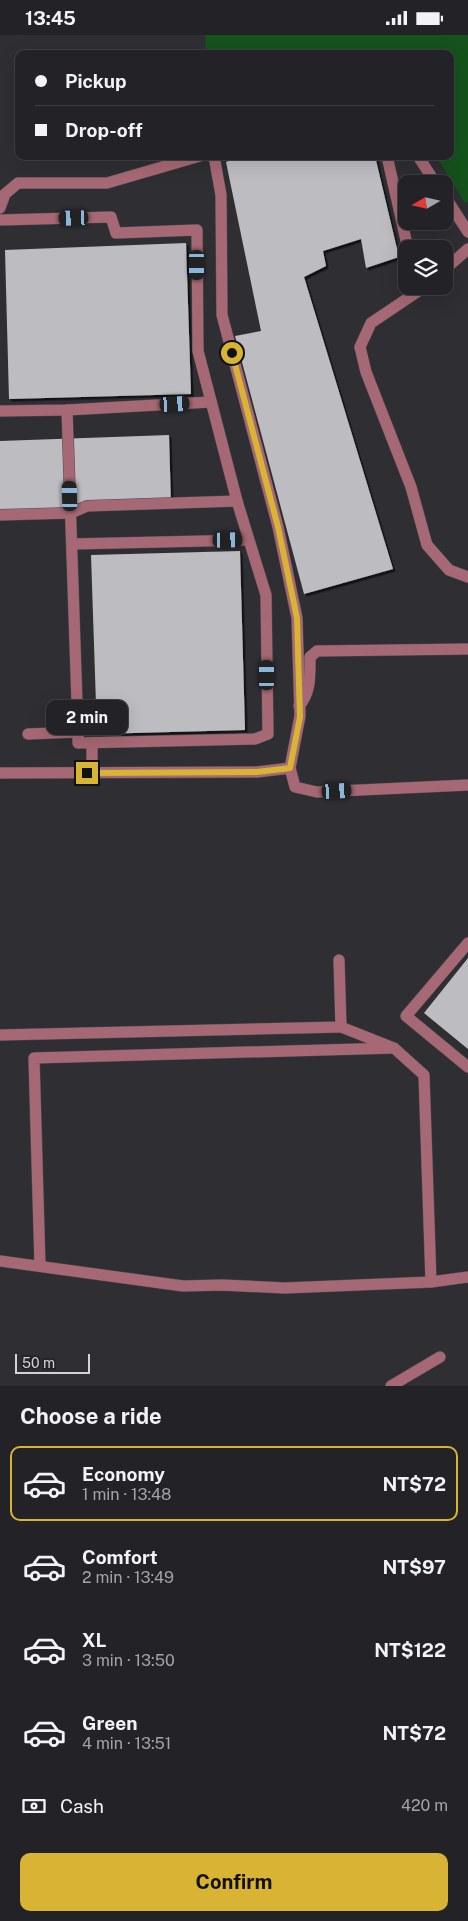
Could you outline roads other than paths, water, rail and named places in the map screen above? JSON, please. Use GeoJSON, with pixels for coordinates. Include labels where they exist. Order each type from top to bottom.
{"type":"FeatureCollection","features":[{"type":"Feature","properties":{"kind":"street"},"geometry":{"type":"LineString","coordinates":[[0,209],[5,194],[18,183],[107,183],[186,160]]}},
{"type":"Feature","properties":{"kind":"street"},"geometry":{"type":"LineString","coordinates":[[215,160],[220,195],[222,315],[278,527],[297,618],[300,717],[290,768],[295,787],[317,792],[468,785]]}},
{"type":"Feature","properties":{"kind":"street"},"geometry":{"type":"LineString","coordinates":[[389,160],[406,240]]}},
{"type":"Feature","properties":{"kind":"street"},"geometry":{"type":"LineString","coordinates":[[421,160],[430,175]]}},
{"type":"Feature","properties":{"kind":"street"},"geometry":{"type":"LineString","coordinates":[[453,209],[468,232]]}},
{"type":"Feature","properties":{"kind":"street"},"geometry":{"type":"LineString","coordinates":[[0,220],[111,217],[116,233],[197,230],[198,351],[237,501],[266,595],[268,734],[256,739],[78,743],[68,409]]}},
{"type":"Feature","properties":{"kind":"street"},"geometry":{"type":"LineString","coordinates":[[453,262],[468,249]]}},
{"type":"Feature","properties":{"kind":"street"},"geometry":{"type":"LineString","coordinates":[[413,295],[371,323],[360,347],[366,372],[411,487],[427,545],[449,570],[468,577]]}},
{"type":"Feature","properties":{"kind":"street"},"geometry":{"type":"LineString","coordinates":[[0,411],[211,402]]}},
{"type":"Feature","properties":{"kind":"street"},"geometry":{"type":"LineString","coordinates":[[0,515],[71,513],[87,506],[237,501]]}},
{"type":"Feature","properties":{"kind":"street"},"geometry":{"type":"LineString","coordinates":[[72,545],[248,540]]}},
{"type":"Feature","properties":{"kind":"street"},"geometry":{"type":"LineString","coordinates":[[300,706],[307,698],[310,657],[317,651],[468,649]]}},
{"type":"Feature","properties":{"kind":"street"},"geometry":{"type":"LineString","coordinates":[[28,733],[78,732]]}},
{"type":"Feature","properties":{"kind":"street"},"geometry":{"type":"LineString","coordinates":[[92,743],[92,773]]}},
{"type":"Feature","properties":{"kind":"street"},"geometry":{"type":"LineString","coordinates":[[0,773],[257,772],[290,768]]}},
{"type":"Feature","properties":{"kind":"street"},"geometry":{"type":"LineString","coordinates":[[468,943],[406,1016],[468,1067]]}},
{"type":"Feature","properties":{"kind":"street"},"geometry":{"type":"LineString","coordinates":[[339,960],[341,1027]]}},
{"type":"Feature","properties":{"kind":"street"},"geometry":{"type":"LineString","coordinates":[[0,1035],[341,1027],[394,1048],[424,1075],[431,1282]]}},
{"type":"Feature","properties":{"kind":"street"},"geometry":{"type":"LineString","coordinates":[[40,1266],[34,1058],[394,1048]]}},
{"type":"Feature","properties":{"kind":"street"},"geometry":{"type":"LineString","coordinates":[[0,1261],[183,1286],[222,1285],[285,1288],[431,1282],[468,1277]]}},
{"type":"Feature","properties":{"kind":"street"},"geometry":{"type":"LineString","coordinates":[[391,1386],[440,1357]]}}]}
